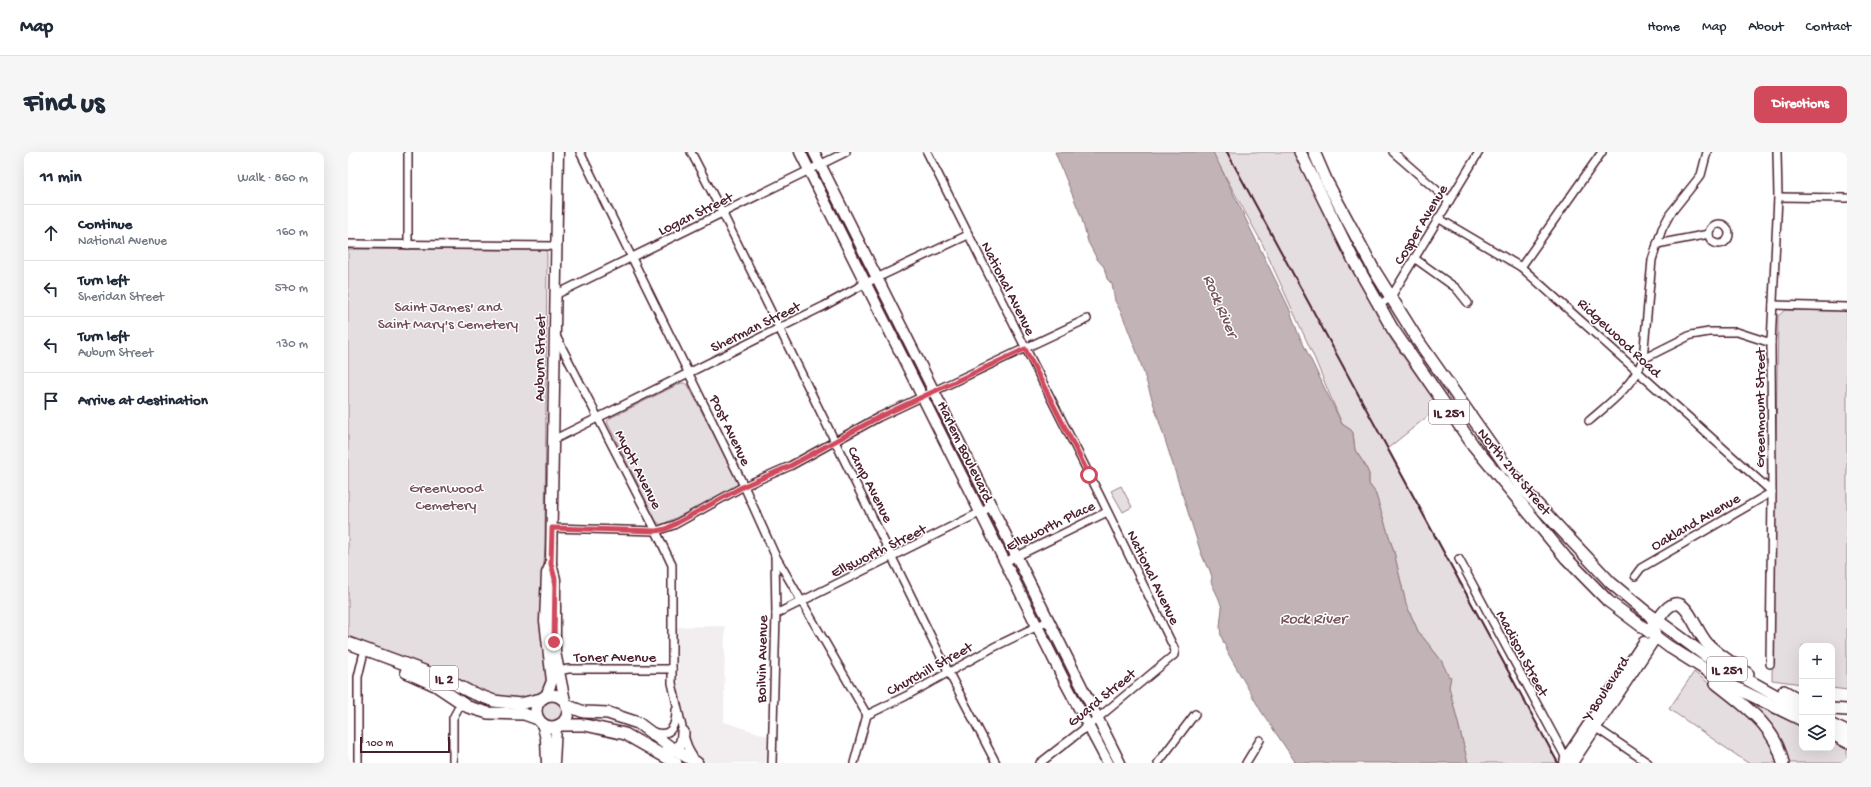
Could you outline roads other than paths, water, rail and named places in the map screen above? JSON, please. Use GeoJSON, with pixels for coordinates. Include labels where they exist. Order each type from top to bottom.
{"type":"FeatureCollection","features":[{"type":"Feature","properties":{"kind":"main road","name":"North 2nd Street"},"geometry":{"type":"LineString","coordinates":[[1300,152],[1353,259],[1405,348],[1468,439],[1566,558],[1608,601],[1655,629],[1799,708]]}},
{"type":"Feature","properties":{"kind":"main road","name":"North 2nd Street"},"geometry":{"type":"LineString","coordinates":[[1314,152],[1327,182],[1374,270],[1420,342],[1521,487],[1611,583],[1646,612],[1655,629],[1668,646],[1730,686],[1799,719]]}},
{"type":"Feature","properties":{"kind":"main road"},"geometry":{"type":"LineString","coordinates":[[1655,629],[1668,607],[1676,604],[1682,605],[1688,610],[1707,643],[1748,674]]}},
{"type":"Feature","properties":{"kind":"main road"},"geometry":{"type":"LineString","coordinates":[[1655,629],[1671,625],[1733,666],[1799,700]]}},
{"type":"Feature","properties":{"kind":"main road","name":"IL 2"},"geometry":{"type":"LineString","coordinates":[[348,643],[444,678],[470,692],[494,701],[520,704],[544,698]]}},
{"type":"Feature","properties":{"kind":"main road"},"geometry":{"type":"LineString","coordinates":[[1668,646],[1762,721],[1776,740],[1783,763]]}},
{"type":"Feature","properties":{"kind":"main road","name":"IL 2"},"geometry":{"type":"LineString","coordinates":[[348,651],[420,678],[461,703],[477,710],[488,713],[524,714],[540,721]]}},
{"type":"Feature","properties":{"kind":"main road"},"geometry":{"type":"LineString","coordinates":[[683,732],[681,744],[675,750],[662,750],[646,741],[638,740],[603,728],[585,725],[546,726],[540,721],[536,708],[544,698],[556,695],[566,704],[584,712],[608,713],[624,718],[646,729],[675,750],[697,763]]}},
{"type":"Feature","properties":{"kind":"main road"},"geometry":{"type":"LineString","coordinates":[[558,726],[565,721],[567,716],[566,704]]}},
{"type":"Feature","properties":{"kind":"main road"},"geometry":{"type":"LineString","coordinates":[[1835,709],[1847,710]]}},
{"type":"Feature","properties":{"kind":"main road"},"geometry":{"type":"LineString","coordinates":[[1835,728],[1843,735]]}},
{"type":"Feature","properties":{"kind":"main road"},"geometry":{"type":"LineString","coordinates":[[638,740],[676,763]]}},
{"type":"Feature","properties":{"kind":"street"},"geometry":{"type":"LineString","coordinates":[[408,152],[408,245]]}},
{"type":"Feature","properties":{"kind":"street","name":"Auburn Street"},"geometry":{"type":"LineString","coordinates":[[558,152],[551,564],[555,579],[554,642],[566,704]]}},
{"type":"Feature","properties":{"kind":"street","name":"Post Avenue"},"geometry":{"type":"LineString","coordinates":[[580,152],[633,257],[744,486],[775,555],[868,715]]}},
{"type":"Feature","properties":{"kind":"street","name":"Camp Avenue"},"geometry":{"type":"LineString","coordinates":[[691,152],[724,214],[948,672],[996,763]]}},
{"type":"Feature","properties":{"kind":"street","name":"Harlem Boulevard"},"geometry":{"type":"LineString","coordinates":[[800,152],[980,513],[1108,763]]}},
{"type":"Feature","properties":{"kind":"street","name":"Harlem Boulevard"},"geometry":{"type":"LineString","coordinates":[[814,152],[1120,763]]}},
{"type":"Feature","properties":{"kind":"street","name":"Logan Street"},"geometry":{"type":"LineString","coordinates":[[555,295],[724,214],[846,152]]}},
{"type":"Feature","properties":{"kind":"street","name":"National Avenue"},"geometry":{"type":"LineString","coordinates":[[927,152],[1175,650]]}},
{"type":"Feature","properties":{"kind":"street"},"geometry":{"type":"LineString","coordinates":[[1393,152],[1449,201]]}},
{"type":"Feature","properties":{"kind":"street","name":"Cosper Avenue"},"geometry":{"type":"LineString","coordinates":[[1379,305],[1391,296],[1479,152]]}},
{"type":"Feature","properties":{"kind":"street"},"geometry":{"type":"LineString","coordinates":[[1521,266],[1602,152]]}},
{"type":"Feature","properties":{"kind":"street"},"geometry":{"type":"LineString","coordinates":[[1589,422],[1627,388],[1643,359],[1652,260],[1662,229],[1670,214],[1701,175],[1706,152]]}},
{"type":"Feature","properties":{"kind":"street","name":"Greenmount Street"},"geometry":{"type":"LineString","coordinates":[[1770,664],[1772,492],[1771,343],[1778,197],[1777,152]]}},
{"type":"Feature","properties":{"kind":"street"},"geometry":{"type":"LineString","coordinates":[[1778,197],[1847,198]]}},
{"type":"Feature","properties":{"kind":"street","name":"Ridgewood Road"},"geometry":{"type":"LineString","coordinates":[[1438,218],[1521,266],[1772,492]]}},
{"type":"Feature","properties":{"kind":"street","name":"Sherman Street"},"geometry":{"type":"LineString","coordinates":[[553,440],[780,328],[866,283],[968,234]]}},
{"type":"Feature","properties":{"kind":"street"},"geometry":{"type":"LineString","coordinates":[[1657,244],[1709,234]]}},
{"type":"Feature","properties":{"kind":"street"},"geometry":{"type":"LineString","coordinates":[[348,244],[556,246]]}},
{"type":"Feature","properties":{"kind":"street"},"geometry":{"type":"LineString","coordinates":[[1414,258],[1456,288],[1468,303]]}},
{"type":"Feature","properties":{"kind":"street"},"geometry":{"type":"LineString","coordinates":[[1773,305],[1847,307]]}},
{"type":"Feature","properties":{"kind":"street"},"geometry":{"type":"LineString","coordinates":[[552,528],[656,531],[674,525],[744,486],[790,466],[879,417],[1087,319]]}},
{"type":"Feature","properties":{"kind":"street","name":"Myott Avenue"},"geometry":{"type":"LineString","coordinates":[[554,332],[656,531],[673,569],[672,683],[683,732],[689,750],[697,763]]}},
{"type":"Feature","properties":{"kind":"street"},"geometry":{"type":"LineString","coordinates":[[1643,359],[1686,338],[1709,332],[1737,332],[1771,343]]}},
{"type":"Feature","properties":{"kind":"street","name":"Oakland Avenue"},"geometry":{"type":"LineString","coordinates":[[1635,576],[1641,568],[1772,492]]}},
{"type":"Feature","properties":{"kind":"street","name":"Ellsworth Street"},"geometry":{"type":"LineString","coordinates":[[776,614],[803,602],[847,578],[893,557],[991,507]]}},
{"type":"Feature","properties":{"kind":"street","name":"Ellsworth Place"},"geometry":{"type":"LineString","coordinates":[[1005,562],[1107,512]]}},
{"type":"Feature","properties":{"kind":"street","name":"Boilvin Avenue"},"geometry":{"type":"LineString","coordinates":[[772,763],[776,614],[775,555]]}},
{"type":"Feature","properties":{"kind":"street","name":"Madison Street"},"geometry":{"type":"LineString","coordinates":[[1459,559],[1568,761]]}},
{"type":"Feature","properties":{"kind":"street","name":"Auburn Street"},"geometry":{"type":"LineString","coordinates":[[544,698],[552,681],[545,621],[547,573],[551,564]]}},
{"type":"Feature","properties":{"kind":"street","name":"Churchill Street"},"geometry":{"type":"LineString","coordinates":[[868,715],[1048,621]]}},
{"type":"Feature","properties":{"kind":"street","name":"Y Boulevard"},"geometry":{"type":"LineString","coordinates":[[1568,761],[1655,629]]}},
{"type":"Feature","properties":{"kind":"street","name":"Guard Street"},"geometry":{"type":"LineString","coordinates":[[1040,763],[1098,718],[1174,655],[1175,650]]}},
{"type":"Feature","properties":{"kind":"street"},"geometry":{"type":"LineString","coordinates":[[358,763],[358,678],[363,656]]}},
{"type":"Feature","properties":{"kind":"street","name":"Toner Avenue"},"geometry":{"type":"LineString","coordinates":[[559,671],[568,669],[672,669]]}},
{"type":"Feature","properties":{"kind":"street"},"geometry":{"type":"LineString","coordinates":[[646,729],[660,733],[669,732],[672,729],[676,718],[676,702]]}},
{"type":"Feature","properties":{"kind":"street"},"geometry":{"type":"LineString","coordinates":[[453,763],[453,718],[461,703]]}},
{"type":"Feature","properties":{"kind":"street"},"geometry":{"type":"LineString","coordinates":[[1158,763],[1195,714]]}},
{"type":"Feature","properties":{"kind":"street"},"geometry":{"type":"LineString","coordinates":[[854,763],[868,715]]}},
{"type":"Feature","properties":{"kind":"street"},"geometry":{"type":"LineString","coordinates":[[540,721],[546,739],[547,763]]}},
{"type":"Feature","properties":{"kind":"street"},"geometry":{"type":"LineString","coordinates":[[1593,725],[1648,763]]}},
{"type":"Feature","properties":{"kind":"street"},"geometry":{"type":"LineString","coordinates":[[554,763],[558,726]]}},
{"type":"Feature","properties":{"kind":"street"},"geometry":{"type":"LineString","coordinates":[[1246,763],[1260,740]]}},
{"type":"Feature","properties":{"kind":"water","name":"Rock River"},"geometry":{"type":"Polygon","coordinates":[[[1055,152],[1213,152],[1289,308],[1298,333],[1342,424],[1353,433],[1355,450],[1369,474],[1369,484],[1375,492],[1394,552],[1406,604],[1418,631],[1441,660],[1449,677],[1451,677],[1449,687],[1468,763],[1296,763],[1261,711],[1229,655],[1221,636],[1220,626],[1222,608],[1211,582],[1212,577],[1209,568],[1207,567],[1201,553],[1138,355],[1122,314],[1115,301],[1112,284],[1107,279],[1104,267],[1097,259],[1088,242],[1081,216],[1055,152]]]}},
{"type":"Feature","properties":{"kind":"railway"},"geometry":{"type":"LineString","coordinates":[[1227,152],[1558,763]]}},
{"type":"Feature","properties":{"kind":"park label","name":"Saint James' and Saint Mary's Cemetery"},"geometry":{"type":"Point","coordinates":[448,314]}},
{"type":"Feature","properties":{"kind":"park label","name":"Greenwood Cemetery"},"geometry":{"type":"Point","coordinates":[446,496]}}]}
